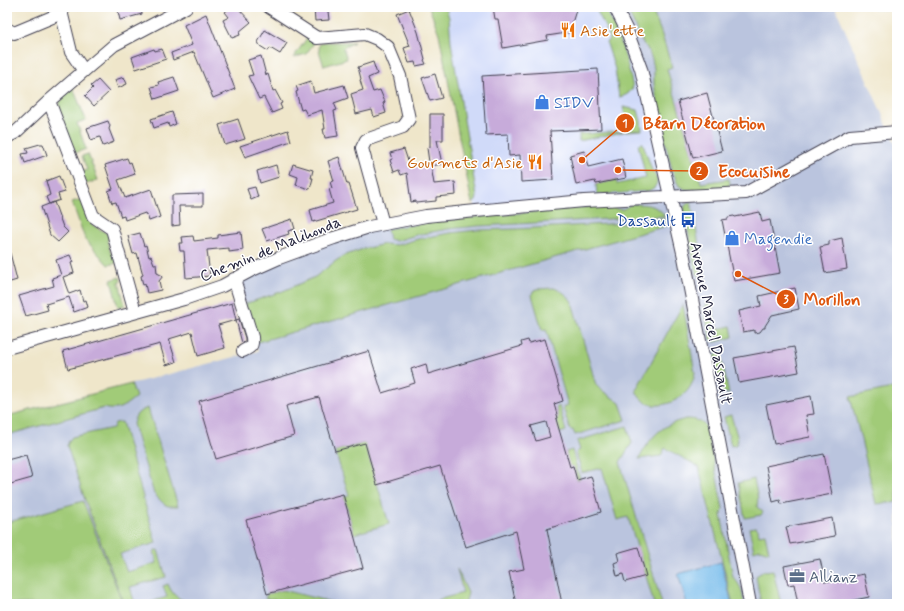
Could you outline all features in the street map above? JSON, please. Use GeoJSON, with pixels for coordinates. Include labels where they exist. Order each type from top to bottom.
{"type":"FeatureCollection","features":[{"type":"Feature","properties":{"kind":"street"},"geometry":{"type":"LineString","coordinates":[[7,137],[15,133],[49,101],[114,45],[186,7]]}},
{"type":"Feature","properties":{"kind":"street"},"geometry":{"type":"LineString","coordinates":[[268,7],[317,38],[365,34],[377,39],[388,47],[400,76],[409,119],[403,127],[366,140],[362,148],[383,224]]}},
{"type":"Feature","properties":{"kind":"street","name":"Avenue Marcel Dassault"},"geometry":{"type":"LineString","coordinates":[[615,7],[628,32],[641,69],[684,257],[750,604]]}},
{"type":"Feature","properties":{"kind":"street"},"geometry":{"type":"LineString","coordinates":[[7,29],[14,32],[61,10],[71,52],[84,71]]}},
{"type":"Feature","properties":{"kind":"street"},"geometry":{"type":"LineString","coordinates":[[49,101],[93,216],[112,229],[135,312]]}},
{"type":"Feature","properties":{"kind":"street","name":"Chemin de Malihonda"},"geometry":{"type":"LineString","coordinates":[[7,348],[184,299],[222,286],[279,258],[369,227],[426,216],[476,211],[584,201],[746,192],[850,136],[897,132]]}},
{"type":"Feature","properties":{"kind":"street"},"geometry":{"type":"LineString","coordinates":[[234,279],[252,337],[251,346],[243,351]]}},
{"type":"Feature","properties":{"kind":"shaded area"},"geometry":{"type":"Polygon","coordinates":[[[435,7],[615,7],[627,31],[670,196],[476,211],[448,57],[435,7]]]}},
{"type":"Feature","properties":{"kind":"shaded area"},"geometry":{"type":"Polygon","coordinates":[[[615,7],[835,7],[897,148],[897,604],[7,604],[7,416],[258,351],[236,278],[369,227],[670,196],[641,69],[615,7]]]}},
{"type":"Feature","properties":{"kind":"green space"},"geometry":{"type":"Polygon","coordinates":[[[429,7],[446,7],[449,18],[451,42],[477,197],[476,201],[472,204],[439,34],[429,7]]]}},
{"type":"Feature","properties":{"kind":"green space"},"geometry":{"type":"Polygon","coordinates":[[[595,7],[604,7],[614,26],[625,56],[633,87],[629,93],[624,96],[619,97],[615,69],[607,44],[609,38],[608,33],[595,7]]]}},
{"type":"Feature","properties":{"kind":"green space"},"geometry":{"type":"Polygon","coordinates":[[[626,7],[651,7],[672,67],[667,69],[701,183],[729,179],[729,187],[726,189],[691,190],[679,186],[672,169],[663,133],[654,84],[652,59],[647,48],[643,44],[626,7]]]}},
{"type":"Feature","properties":{"kind":"green space"},"geometry":{"type":"Polygon","coordinates":[[[307,38],[314,43],[306,54],[293,58],[307,38]]]}},
{"type":"Feature","properties":{"kind":"green space"},"geometry":{"type":"Polygon","coordinates":[[[322,42],[354,42],[343,48],[347,59],[324,66],[319,51],[319,45],[322,42]]]}},
{"type":"Feature","properties":{"kind":"green space"},"geometry":{"type":"Polygon","coordinates":[[[73,88],[86,120],[77,123],[86,149],[75,153],[59,114],[60,101],[66,93],[73,88]]]}},
{"type":"Feature","properties":{"kind":"green space"},"geometry":{"type":"Polygon","coordinates":[[[623,107],[638,110],[642,130],[628,131],[623,107]]]}},
{"type":"Feature","properties":{"kind":"green space"},"geometry":{"type":"Polygon","coordinates":[[[628,131],[579,141],[579,134],[628,131]]]}},
{"type":"Feature","properties":{"kind":"green space"},"geometry":{"type":"Polygon","coordinates":[[[643,143],[652,170],[657,178],[655,187],[648,191],[597,195],[596,184],[616,180],[617,184],[646,178],[638,144],[643,143]]]}},
{"type":"Feature","properties":{"kind":"green space"},"geometry":{"type":"Polygon","coordinates":[[[88,154],[98,180],[86,184],[81,172],[87,170],[82,156],[88,154]]]}},
{"type":"Feature","properties":{"kind":"green space"},"geometry":{"type":"Polygon","coordinates":[[[82,199],[91,224],[108,234],[109,239],[107,240],[111,254],[114,253],[117,263],[108,265],[85,239],[72,202],[82,199]]]}},
{"type":"Feature","properties":{"kind":"green space"},"geometry":{"type":"Polygon","coordinates":[[[691,201],[705,278],[696,273],[684,210],[685,206],[691,201]]]}},
{"type":"Feature","properties":{"kind":"green space"},"geometry":{"type":"Polygon","coordinates":[[[631,204],[654,207],[665,216],[478,226],[448,229],[416,235],[396,241],[389,239],[387,229],[444,220],[610,205],[620,209],[631,204]]]}},
{"type":"Feature","properties":{"kind":"green space"},"geometry":{"type":"Polygon","coordinates":[[[664,218],[666,226],[258,342],[245,304],[283,291],[315,277],[346,255],[385,244],[397,245],[418,239],[450,233],[478,230],[645,222],[664,218]]]}},
{"type":"Feature","properties":{"kind":"green space"},"geometry":{"type":"Polygon","coordinates":[[[120,277],[121,281],[119,282],[125,305],[118,307],[111,280],[120,277]]]}},
{"type":"Feature","properties":{"kind":"green space"},"geometry":{"type":"Polygon","coordinates":[[[554,288],[560,290],[569,297],[572,302],[596,385],[620,403],[626,420],[575,435],[573,430],[570,430],[563,407],[568,405],[546,329],[542,330],[532,295],[533,291],[537,289],[554,288]]]}},
{"type":"Feature","properties":{"kind":"green space"},"geometry":{"type":"Polygon","coordinates":[[[711,303],[717,329],[731,326],[733,337],[715,342],[711,340],[704,310],[706,305],[711,303]]]}},
{"type":"Feature","properties":{"kind":"green space"},"geometry":{"type":"Polygon","coordinates":[[[683,304],[695,373],[693,380],[688,390],[676,400],[660,405],[653,405],[640,398],[636,390],[683,304]]]}},
{"type":"Feature","properties":{"kind":"green space"},"geometry":{"type":"Polygon","coordinates":[[[720,352],[729,394],[721,391],[714,356],[720,352]]]}},
{"type":"Feature","properties":{"kind":"green space"},"geometry":{"type":"Polygon","coordinates":[[[131,384],[136,397],[118,409],[104,408],[7,435],[7,416],[131,384]]]}},
{"type":"Feature","properties":{"kind":"green space"},"geometry":{"type":"Polygon","coordinates":[[[897,387],[897,502],[876,504],[850,397],[897,387]]]}},
{"type":"Feature","properties":{"kind":"green space"},"geometry":{"type":"Polygon","coordinates":[[[559,406],[566,431],[560,433],[551,420],[558,418],[556,408],[559,406]]]}},
{"type":"Feature","properties":{"kind":"green space"},"geometry":{"type":"Polygon","coordinates":[[[148,408],[178,506],[168,506],[164,504],[154,494],[133,424],[138,413],[148,408]]]}},
{"type":"Feature","properties":{"kind":"green space"},"geometry":{"type":"Polygon","coordinates":[[[731,415],[738,439],[736,445],[731,446],[724,417],[731,415]]]}},
{"type":"Feature","properties":{"kind":"green space"},"geometry":{"type":"Polygon","coordinates":[[[686,419],[697,420],[707,427],[723,509],[721,515],[733,577],[741,589],[744,604],[733,604],[699,467],[665,448],[661,456],[639,459],[648,444],[663,428],[677,421],[686,419]]]}},
{"type":"Feature","properties":{"kind":"green space"},"geometry":{"type":"Polygon","coordinates":[[[122,422],[156,543],[120,554],[127,572],[157,563],[154,551],[158,550],[166,577],[130,587],[135,604],[124,604],[85,500],[67,446],[72,437],[113,428],[115,423],[122,422]]]}},
{"type":"Feature","properties":{"kind":"green space"},"geometry":{"type":"Polygon","coordinates":[[[627,426],[632,443],[620,462],[662,604],[654,604],[628,517],[617,520],[602,468],[582,473],[576,452],[580,450],[577,441],[627,426]]]}},
{"type":"Feature","properties":{"kind":"green space"},"geometry":{"type":"Polygon","coordinates":[[[365,443],[389,524],[354,534],[344,497],[349,495],[335,451],[365,443]]]}},
{"type":"Feature","properties":{"kind":"green space"},"geometry":{"type":"Polygon","coordinates":[[[572,450],[580,479],[577,480],[573,466],[567,468],[566,452],[572,450]]]}},
{"type":"Feature","properties":{"kind":"green space"},"geometry":{"type":"Polygon","coordinates":[[[754,479],[758,499],[757,507],[763,512],[761,515],[745,518],[738,483],[754,479]]]}},
{"type":"Feature","properties":{"kind":"green space"},"geometry":{"type":"Polygon","coordinates":[[[83,501],[123,604],[7,604],[7,518],[9,522],[83,501]]]}},
{"type":"Feature","properties":{"kind":"green space"},"geometry":{"type":"Polygon","coordinates":[[[756,527],[759,535],[765,534],[769,552],[760,549],[754,551],[749,528],[756,527]]]}},
{"type":"Feature","properties":{"kind":"green space"},"geometry":{"type":"Polygon","coordinates":[[[457,569],[468,593],[465,604],[439,604],[437,600],[463,593],[457,569]]]}},
{"type":"Feature","properties":{"kind":"green space"},"geometry":{"type":"Polygon","coordinates":[[[773,570],[781,604],[761,604],[756,576],[764,571],[773,570]]]}},
{"type":"Feature","properties":{"kind":"green space"},"geometry":{"type":"Polygon","coordinates":[[[168,584],[171,590],[179,598],[189,602],[208,604],[145,604],[167,597],[163,586],[168,584]]]}},
{"type":"Feature","properties":{"kind":"green space"},"geometry":{"type":"Polygon","coordinates":[[[283,590],[339,604],[306,604],[265,598],[267,594],[283,590]]]}},
{"type":"Feature","properties":{"kind":"water"},"geometry":{"type":"Polygon","coordinates":[[[721,562],[732,604],[687,604],[678,574],[721,562]]]}},
{"type":"Feature","properties":{"kind":"building"},"geometry":{"type":"Polygon","coordinates":[[[117,7],[141,7],[142,14],[120,20],[117,7]]]}},
{"type":"Feature","properties":{"kind":"building"},"geometry":{"type":"Polygon","coordinates":[[[231,7],[237,7],[251,22],[239,32],[240,35],[232,38],[223,20],[229,17],[225,12],[231,7]]]}},
{"type":"Feature","properties":{"kind":"building"},"geometry":{"type":"Polygon","coordinates":[[[314,7],[326,7],[329,20],[315,21],[314,7]]]}},
{"type":"Feature","properties":{"kind":"building"},"geometry":{"type":"Polygon","coordinates":[[[493,7],[577,7],[572,23],[573,32],[547,36],[548,40],[503,48],[498,19],[495,19],[493,7]]]}},
{"type":"Feature","properties":{"kind":"building"},"geometry":{"type":"Polygon","coordinates":[[[409,9],[418,32],[426,64],[416,66],[415,62],[409,63],[404,48],[410,46],[397,14],[409,9]]]}},
{"type":"Feature","properties":{"kind":"building"},"geometry":{"type":"Polygon","coordinates":[[[206,14],[235,89],[213,98],[194,52],[173,60],[171,53],[192,45],[184,25],[206,14]]]}},
{"type":"Feature","properties":{"kind":"building"},"geometry":{"type":"Polygon","coordinates":[[[265,30],[287,43],[280,54],[270,48],[268,51],[260,46],[258,42],[265,30]]]}},
{"type":"Feature","properties":{"kind":"building"},"geometry":{"type":"Polygon","coordinates":[[[154,49],[155,51],[162,49],[166,59],[136,69],[132,57],[154,49]]]}},
{"type":"Feature","properties":{"kind":"building"},"geometry":{"type":"Polygon","coordinates":[[[261,56],[266,75],[268,74],[273,91],[275,90],[282,103],[280,104],[282,109],[272,113],[264,97],[259,99],[248,76],[253,75],[248,60],[261,56]]]}},
{"type":"Feature","properties":{"kind":"building"},"geometry":{"type":"Polygon","coordinates":[[[373,62],[377,74],[368,78],[373,92],[380,90],[385,102],[383,103],[386,113],[374,117],[372,110],[356,114],[351,94],[363,90],[358,67],[373,62]]]}},
{"type":"Feature","properties":{"kind":"building","name":"SIDV"},"geometry":{"type":"Polygon","coordinates":[[[598,69],[601,129],[550,131],[553,180],[521,182],[520,155],[509,156],[508,134],[486,135],[482,76],[598,69]]]}},
{"type":"Feature","properties":{"kind":"building"},"geometry":{"type":"Polygon","coordinates":[[[435,74],[442,98],[430,101],[422,78],[435,74]]]}},
{"type":"Feature","properties":{"kind":"building"},"geometry":{"type":"Polygon","coordinates":[[[124,77],[127,84],[118,88],[115,80],[124,77]]]}},
{"type":"Feature","properties":{"kind":"building"},"geometry":{"type":"Polygon","coordinates":[[[174,77],[179,91],[155,99],[151,87],[159,85],[158,82],[174,77]]]}},
{"type":"Feature","properties":{"kind":"building"},"geometry":{"type":"Polygon","coordinates":[[[98,80],[109,92],[94,106],[85,96],[93,88],[91,86],[98,80]]]}},
{"type":"Feature","properties":{"kind":"building"},"geometry":{"type":"Polygon","coordinates":[[[311,81],[314,93],[344,85],[348,98],[334,103],[337,110],[334,111],[338,136],[325,138],[322,110],[307,115],[304,109],[301,110],[296,92],[298,91],[296,86],[311,81]]]}},
{"type":"Feature","properties":{"kind":"building"},"geometry":{"type":"Polygon","coordinates":[[[707,93],[722,151],[693,158],[678,101],[707,93]]]}},
{"type":"Feature","properties":{"kind":"building"},"geometry":{"type":"Polygon","coordinates":[[[172,112],[176,124],[169,127],[168,123],[154,128],[151,119],[172,112]]]}},
{"type":"Feature","properties":{"kind":"building"},"geometry":{"type":"Polygon","coordinates":[[[430,114],[443,114],[443,140],[437,140],[442,164],[431,166],[434,184],[455,182],[456,195],[436,197],[436,201],[416,203],[416,201],[411,202],[407,173],[401,175],[399,170],[394,172],[390,160],[392,159],[390,153],[404,149],[410,167],[429,162],[427,148],[430,147],[430,114]]]}},
{"type":"Feature","properties":{"kind":"building"},"geometry":{"type":"Polygon","coordinates":[[[238,119],[245,139],[225,145],[219,125],[238,119]]]}},
{"type":"Feature","properties":{"kind":"building"},"geometry":{"type":"Polygon","coordinates":[[[108,121],[110,126],[109,129],[114,142],[103,146],[100,137],[91,140],[87,128],[108,121]]]}},
{"type":"Feature","properties":{"kind":"building"},"geometry":{"type":"Polygon","coordinates":[[[288,130],[291,141],[245,157],[240,146],[288,130]]]}},
{"type":"Feature","properties":{"kind":"building"},"geometry":{"type":"Polygon","coordinates":[[[43,144],[47,155],[25,163],[22,154],[28,153],[26,148],[43,144]]]}},
{"type":"Feature","properties":{"kind":"building"},"geometry":{"type":"Polygon","coordinates":[[[584,151],[588,167],[622,159],[626,178],[596,184],[595,181],[576,185],[570,155],[584,151]]]}},
{"type":"Feature","properties":{"kind":"building"},"geometry":{"type":"Polygon","coordinates":[[[339,157],[347,184],[349,184],[357,209],[313,222],[310,210],[333,203],[329,189],[332,188],[330,182],[334,181],[328,161],[339,157]]]}},
{"type":"Feature","properties":{"kind":"building"},"geometry":{"type":"Polygon","coordinates":[[[127,158],[129,163],[131,162],[135,174],[118,180],[125,198],[151,189],[160,217],[149,221],[147,214],[146,215],[145,213],[125,220],[124,216],[121,217],[116,202],[112,203],[108,191],[113,189],[105,165],[127,158]]]}},
{"type":"Feature","properties":{"kind":"building"},"geometry":{"type":"Polygon","coordinates":[[[293,164],[313,170],[311,178],[313,178],[310,189],[296,185],[298,177],[290,174],[293,164]]]}},
{"type":"Feature","properties":{"kind":"building"},"geometry":{"type":"Polygon","coordinates":[[[276,165],[279,177],[260,183],[257,171],[276,165]]]}},
{"type":"Feature","properties":{"kind":"building"},"geometry":{"type":"Polygon","coordinates":[[[59,176],[65,192],[58,194],[60,200],[49,204],[46,197],[50,195],[46,181],[59,176]]]}},
{"type":"Feature","properties":{"kind":"building"},"geometry":{"type":"Polygon","coordinates":[[[255,187],[258,197],[251,200],[247,189],[255,187]]]}},
{"type":"Feature","properties":{"kind":"building"},"geometry":{"type":"Polygon","coordinates":[[[203,194],[203,206],[179,206],[180,225],[172,226],[172,195],[203,194]]]}},
{"type":"Feature","properties":{"kind":"building"},"geometry":{"type":"Polygon","coordinates":[[[54,202],[63,227],[68,232],[58,242],[50,235],[41,207],[54,202]]]}},
{"type":"Feature","properties":{"kind":"building"},"geometry":{"type":"Polygon","coordinates":[[[760,212],[762,222],[770,220],[780,273],[734,281],[722,220],[728,219],[728,217],[760,212]]]}},
{"type":"Feature","properties":{"kind":"building"},"geometry":{"type":"Polygon","coordinates":[[[292,219],[295,229],[288,231],[289,234],[267,241],[262,229],[292,219]]]}},
{"type":"Feature","properties":{"kind":"building"},"geometry":{"type":"Polygon","coordinates":[[[241,232],[243,250],[229,252],[229,248],[207,250],[210,276],[186,278],[184,251],[180,251],[179,243],[183,243],[182,237],[193,236],[194,241],[218,238],[218,235],[241,232]]]}},
{"type":"Feature","properties":{"kind":"building"},"geometry":{"type":"Polygon","coordinates":[[[140,233],[144,246],[146,245],[149,257],[151,256],[154,264],[156,264],[157,273],[163,276],[159,281],[161,290],[147,293],[145,284],[143,285],[141,276],[143,275],[137,253],[133,254],[128,236],[140,233]]]}},
{"type":"Feature","properties":{"kind":"building"},"geometry":{"type":"Polygon","coordinates":[[[842,238],[847,269],[825,273],[820,247],[829,245],[829,241],[842,238]]]}},
{"type":"Feature","properties":{"kind":"building"},"geometry":{"type":"Polygon","coordinates":[[[7,253],[10,253],[17,280],[7,283],[7,253]]]}},
{"type":"Feature","properties":{"kind":"building"},"geometry":{"type":"Polygon","coordinates":[[[70,255],[73,262],[71,263],[74,273],[63,277],[66,286],[69,294],[80,290],[83,301],[86,300],[88,307],[74,312],[69,297],[46,304],[48,310],[26,316],[19,296],[54,286],[52,278],[61,275],[56,260],[70,255]]]}},
{"type":"Feature","properties":{"kind":"building"},"geometry":{"type":"Polygon","coordinates":[[[795,288],[799,309],[772,315],[765,328],[763,328],[760,332],[754,333],[754,330],[743,332],[739,311],[761,306],[759,296],[795,288]]]}},
{"type":"Feature","properties":{"kind":"building"},"geometry":{"type":"Polygon","coordinates":[[[232,303],[236,320],[218,325],[225,348],[198,356],[192,332],[169,339],[176,362],[166,365],[160,344],[68,369],[63,351],[232,303]]]}},
{"type":"Feature","properties":{"kind":"building"},"geometry":{"type":"Polygon","coordinates":[[[239,319],[245,338],[245,342],[242,343],[236,320],[239,319]]]}},
{"type":"Feature","properties":{"kind":"building"},"geometry":{"type":"Polygon","coordinates":[[[545,339],[563,401],[554,404],[558,418],[556,419],[570,467],[573,466],[577,480],[591,476],[601,512],[547,529],[562,604],[516,604],[509,572],[524,569],[516,531],[466,547],[440,466],[377,485],[365,443],[335,451],[319,397],[286,406],[294,436],[216,459],[199,401],[369,351],[382,393],[415,383],[411,369],[426,364],[428,374],[522,346],[521,342],[528,340],[529,343],[545,339]],[[546,422],[531,426],[536,441],[550,437],[546,422]]]}},
{"type":"Feature","properties":{"kind":"building"},"geometry":{"type":"Polygon","coordinates":[[[794,347],[799,372],[739,383],[734,358],[794,347]]]}},
{"type":"Feature","properties":{"kind":"building"},"geometry":{"type":"Polygon","coordinates":[[[811,396],[814,414],[806,415],[810,437],[774,444],[766,405],[811,396]]]}},
{"type":"Feature","properties":{"kind":"building"},"geometry":{"type":"Polygon","coordinates":[[[824,454],[832,494],[781,504],[780,500],[773,502],[766,466],[824,454]]]}},
{"type":"Feature","properties":{"kind":"building"},"geometry":{"type":"Polygon","coordinates":[[[26,455],[32,478],[7,485],[7,460],[26,455]]]}},
{"type":"Feature","properties":{"kind":"building"},"geometry":{"type":"Polygon","coordinates":[[[343,494],[363,568],[267,594],[246,520],[343,494]]]}},
{"type":"Feature","properties":{"kind":"building"},"geometry":{"type":"Polygon","coordinates":[[[832,518],[835,536],[790,544],[786,527],[832,518]]]}},
{"type":"Feature","properties":{"kind":"building"},"geometry":{"type":"Polygon","coordinates":[[[638,547],[646,576],[625,582],[623,574],[617,576],[614,563],[619,561],[617,553],[638,547]]]}},
{"type":"Feature","properties":{"kind":"building"},"geometry":{"type":"Polygon","coordinates":[[[820,559],[825,582],[864,574],[869,597],[836,604],[798,604],[794,584],[788,585],[784,566],[820,559]]]}},
{"type":"Feature","properties":{"kind":"waterway"},"geometry":{"type":"LineString","coordinates":[[874,7],[897,8]]}},
{"type":"Feature","properties":{"kind":"place","name":"Asie'ette"},"geometry":{"type":"Point","coordinates":[568,30]}},
{"type":"Feature","properties":{"kind":"place","name":"SIDV"},"geometry":{"type":"Point","coordinates":[542,102]}},
{"type":"Feature","properties":{"kind":"place","name":"Béarn Décoration"},"geometry":{"type":"Point","coordinates":[582,160]}},
{"type":"Feature","properties":{"kind":"place","name":"Gourmets d'Asie"},"geometry":{"type":"Point","coordinates":[535,162]}},
{"type":"Feature","properties":{"kind":"place","name":"Ecocuisine"},"geometry":{"type":"Point","coordinates":[618,170]}},
{"type":"Feature","properties":{"kind":"place","name":"Dassault"},"geometry":{"type":"Point","coordinates":[688,220]}},
{"type":"Feature","properties":{"kind":"place","name":"Magendie"},"geometry":{"type":"Point","coordinates":[732,238]}},
{"type":"Feature","properties":{"kind":"place","name":"Morillon"},"geometry":{"type":"Point","coordinates":[738,274]}},
{"type":"Feature","properties":{"kind":"place","name":"Allianz"},"geometry":{"type":"Point","coordinates":[797,576]}}]}
